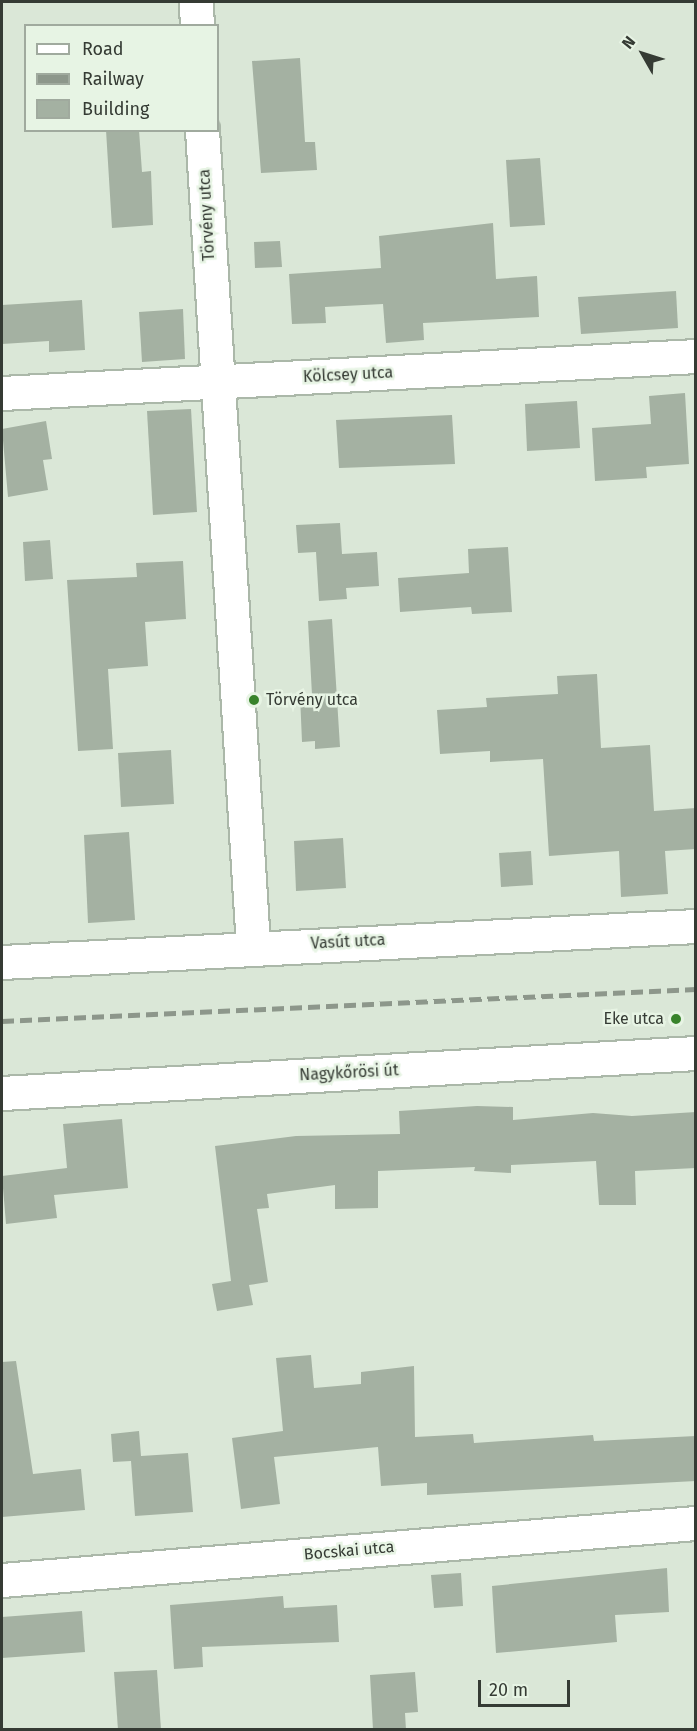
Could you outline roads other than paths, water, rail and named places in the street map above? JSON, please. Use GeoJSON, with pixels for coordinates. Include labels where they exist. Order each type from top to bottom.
{"type":"FeatureCollection","features":[{"type":"Feature","properties":{"kind":"street"},"geometry":{"type":"LineString","coordinates":[[196,2],[197,24]]}},
{"type":"Feature","properties":{"kind":"street","name":"Törvény utca"},"geometry":{"type":"LineString","coordinates":[[202,132],[215,382],[253,946]]}},
{"type":"Feature","properties":{"kind":"street","name":"Kölcsey utca"},"geometry":{"type":"LineString","coordinates":[[2,393],[696,356]]}},
{"type":"Feature","properties":{"kind":"street","name":"Vasút utca"},"geometry":{"type":"LineString","coordinates":[[2,962],[253,946],[696,926]]}},
{"type":"Feature","properties":{"kind":"street","name":"Nagykőrösi út"},"geometry":{"type":"LineString","coordinates":[[2,1093],[696,1053]]}},
{"type":"Feature","properties":{"kind":"street","name":"Bocskai utca"},"geometry":{"type":"LineString","coordinates":[[2,1580],[696,1522]]}},
{"type":"Feature","properties":{"kind":"railway"},"geometry":{"type":"LineString","coordinates":[[2,1021],[696,989]]}},
{"type":"Feature","properties":{"kind":"place","name":"Törvény utca"},"geometry":{"type":"Point","coordinates":[254,700]}},
{"type":"Feature","properties":{"kind":"place","name":"Eke utca"},"geometry":{"type":"Point","coordinates":[676,1019]}}]}
